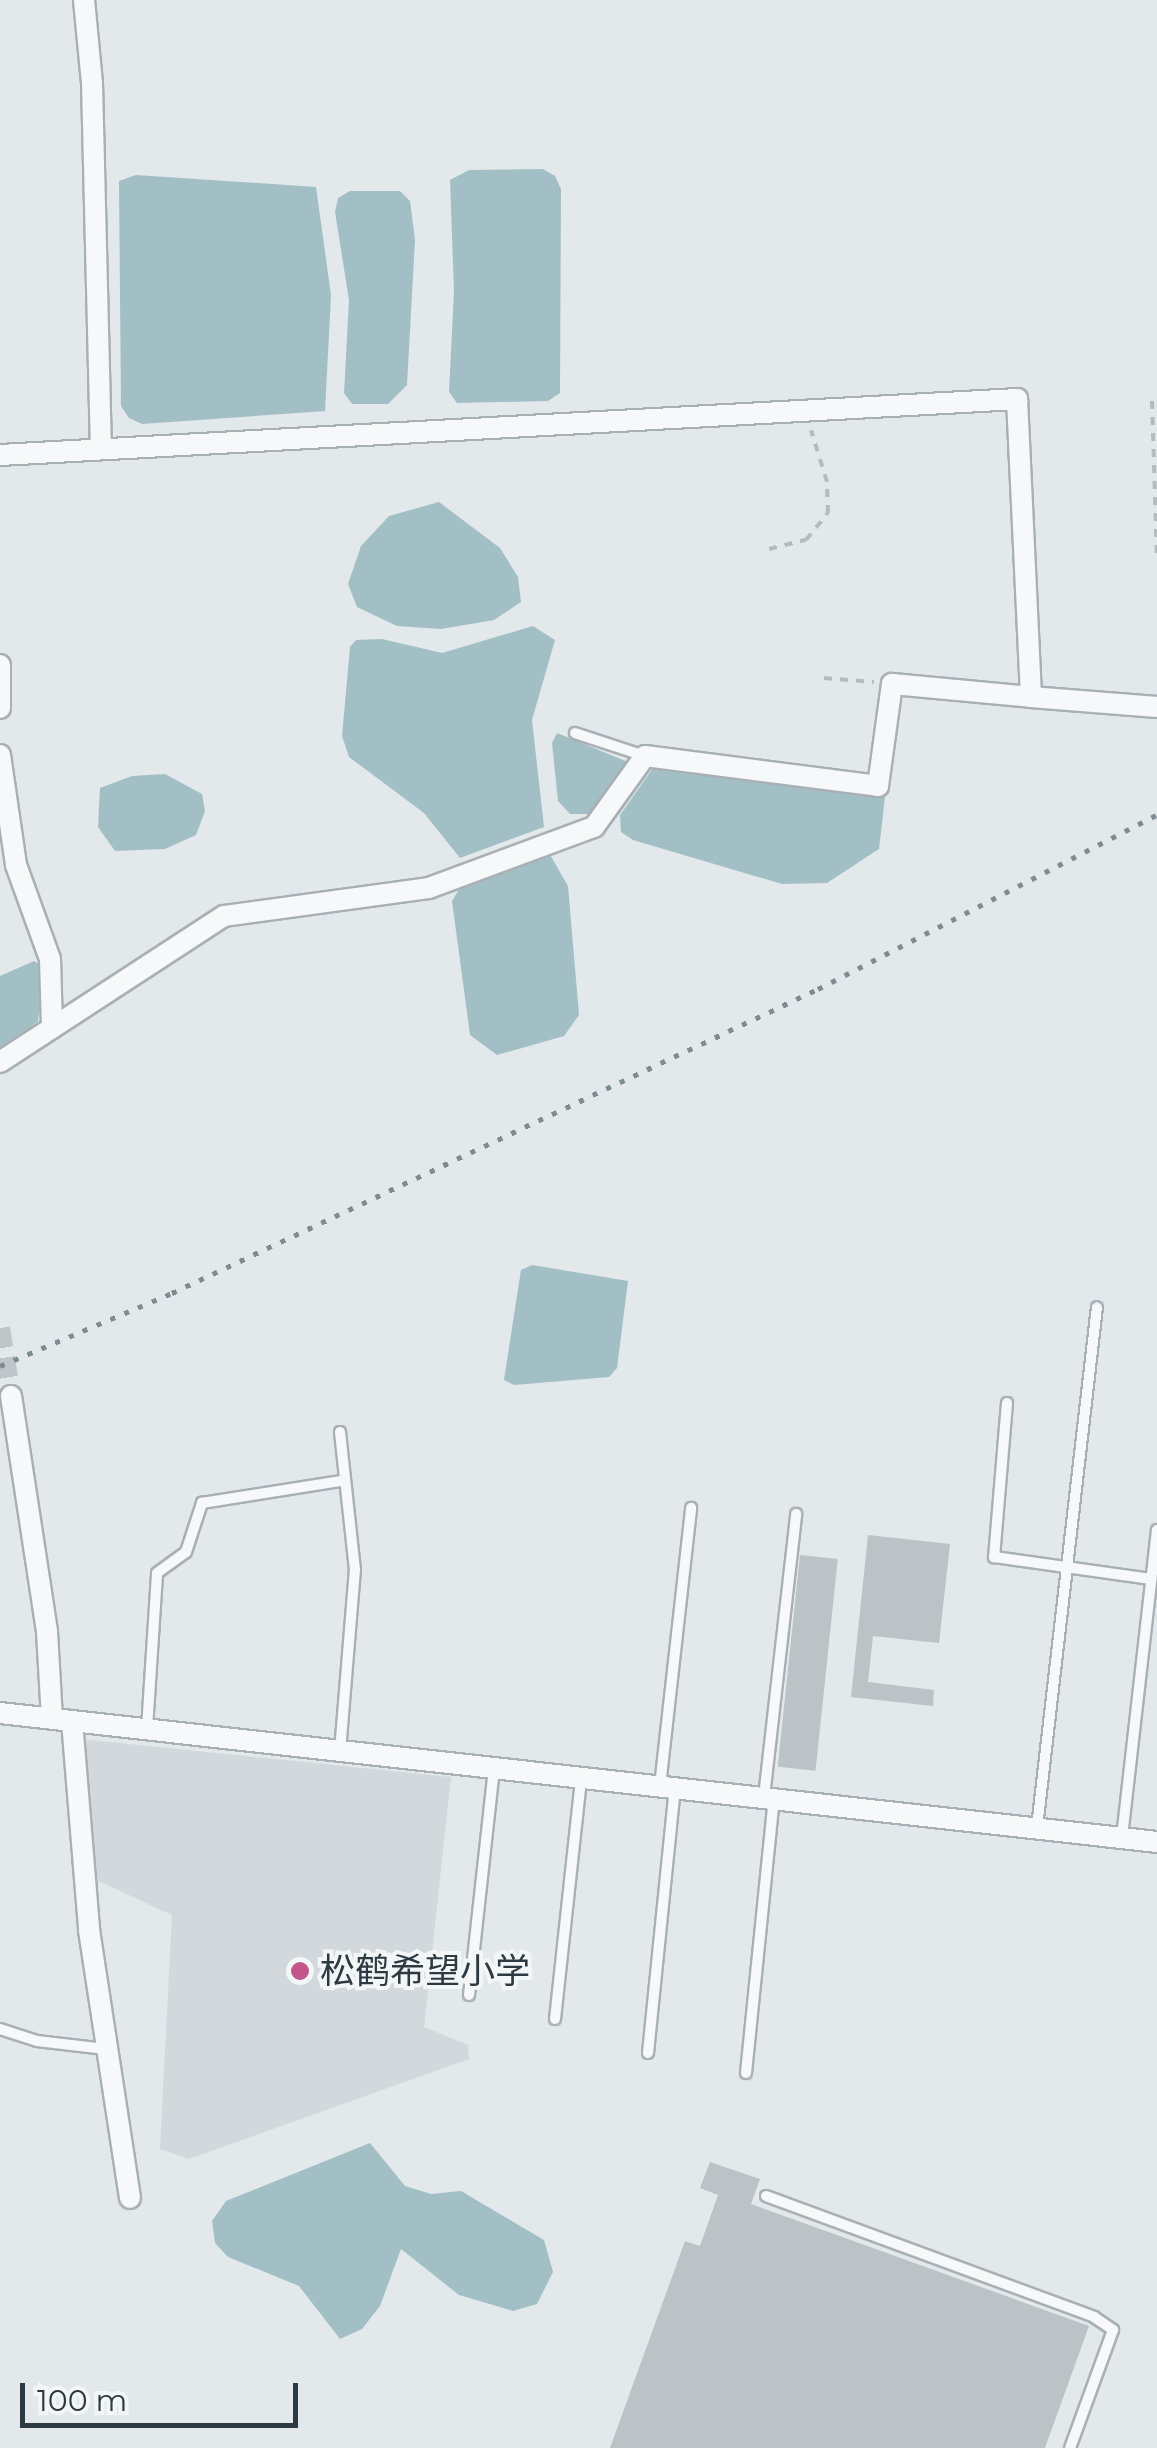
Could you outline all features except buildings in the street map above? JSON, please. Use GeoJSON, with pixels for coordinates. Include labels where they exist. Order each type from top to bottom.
{"type":"FeatureCollection","features":[{"type":"Feature","properties":{"kind":"street"},"geometry":{"type":"LineString","coordinates":[[84,0],[101,449]]}},
{"type":"Feature","properties":{"kind":"street"},"geometry":{"type":"LineString","coordinates":[[0,454],[1017,399],[1031,697]]}},
{"type":"Feature","properties":{"kind":"street"},"geometry":{"type":"LineString","coordinates":[[0,665],[0,708]]}},
{"type":"Feature","properties":{"kind":"street"},"geometry":{"type":"LineString","coordinates":[[0,1062],[224,916],[428,888],[594,827],[645,756],[878,786],[892,684],[1157,707]]}},
{"type":"Feature","properties":{"kind":"street"},"geometry":{"type":"LineString","coordinates":[[0,755],[16,864],[50,959],[52,1028]]}},
{"type":"Feature","properties":{"kind":"street"},"geometry":{"type":"LineString","coordinates":[[11,1396],[111,2049],[130,2198]]}},
{"type":"Feature","properties":{"kind":"street"},"geometry":{"type":"LineString","coordinates":[[0,1713],[1157,1842]]}},
{"type":"Feature","properties":{"kind":"lane"},"geometry":{"type":"LineString","coordinates":[[575,732],[645,756]]}},
{"type":"Feature","properties":{"kind":"lane"},"geometry":{"type":"LineString","coordinates":[[1037,1827],[1096,1306]]}},
{"type":"Feature","properties":{"kind":"lane"},"geometry":{"type":"LineString","coordinates":[[1006,1403],[992,1552],[998,1561],[1151,1579]]}},
{"type":"Feature","properties":{"kind":"lane"},"geometry":{"type":"LineString","coordinates":[[340,1432],[342,1481],[355,1568],[340,1750]]}},
{"type":"Feature","properties":{"kind":"lane"},"geometry":{"type":"LineString","coordinates":[[147,1729],[156,1573],[186,1552],[202,1503],[342,1481]]}},
{"type":"Feature","properties":{"kind":"lane"},"geometry":{"type":"LineString","coordinates":[[648,2052],[691,1508]]}},
{"type":"Feature","properties":{"kind":"lane"},"geometry":{"type":"LineString","coordinates":[[746,2073],[796,1514]]}},
{"type":"Feature","properties":{"kind":"lane"},"geometry":{"type":"LineString","coordinates":[[1122,1837],[1157,1530]]}},
{"type":"Feature","properties":{"kind":"lane"},"geometry":{"type":"LineString","coordinates":[[470,1995],[494,1767]]}},
{"type":"Feature","properties":{"kind":"lane"},"geometry":{"type":"LineString","coordinates":[[555,2018],[581,1777]]}},
{"type":"Feature","properties":{"kind":"lane"},"geometry":{"type":"LineString","coordinates":[[0,2029],[36,2041],[111,2049]]}},
{"type":"Feature","properties":{"kind":"lane"},"geometry":{"type":"LineString","coordinates":[[766,2196],[1113,2330],[1070,2448]]}},
{"type":"Feature","properties":{"kind":"path"},"geometry":{"type":"LineString","coordinates":[[1152,402],[1157,558]]}},
{"type":"Feature","properties":{"kind":"path"},"geometry":{"type":"LineString","coordinates":[[768,549],[806,540],[828,512],[810,410]]}},
{"type":"Feature","properties":{"kind":"path"},"geometry":{"type":"LineString","coordinates":[[824,678],[892,684]]}},
{"type":"Feature","properties":{"kind":"shaded area","name":"松鹤希望小学"},"geometry":{"type":"Polygon","coordinates":[[[80,1739],[451,1777],[424,2027],[468,2045],[469,2059],[189,2159],[160,2149],[172,1915],[92,1878],[80,1739]]]}},
{"type":"Feature","properties":{"kind":"water"},"geometry":{"type":"Polygon","coordinates":[[[543,169],[555,176],[561,189],[560,393],[548,401],[457,403],[449,392],[454,291],[450,180],[469,170],[543,169]]]}},
{"type":"Feature","properties":{"kind":"water"},"geometry":{"type":"Polygon","coordinates":[[[136,175],[316,187],[331,295],[325,411],[142,424],[129,418],[121,406],[119,181],[136,175]]]}},
{"type":"Feature","properties":{"kind":"water"},"geometry":{"type":"Polygon","coordinates":[[[350,191],[400,191],[410,201],[415,240],[407,385],[388,404],[352,404],[344,393],[349,300],[335,212],[338,198],[350,191]]]}},
{"type":"Feature","properties":{"kind":"water"},"geometry":{"type":"Polygon","coordinates":[[[439,502],[500,548],[518,577],[521,602],[494,620],[441,629],[397,626],[357,607],[348,584],[361,546],[389,516],[439,502]]]}},
{"type":"Feature","properties":{"kind":"water"},"geometry":{"type":"Polygon","coordinates":[[[533,626],[555,640],[532,720],[544,827],[460,858],[424,813],[349,757],[342,736],[350,647],[356,640],[382,639],[442,653],[533,626]]]}},
{"type":"Feature","properties":{"kind":"water"},"geometry":{"type":"Polygon","coordinates":[[[557,733],[633,764],[600,814],[570,814],[558,801],[552,743],[557,733]]]}},
{"type":"Feature","properties":{"kind":"water"},"geometry":{"type":"Polygon","coordinates":[[[653,768],[885,797],[879,849],[827,883],[782,884],[633,840],[621,832],[620,815],[653,768]]]}},
{"type":"Feature","properties":{"kind":"water"},"geometry":{"type":"Polygon","coordinates":[[[165,774],[202,794],[205,811],[196,835],[165,849],[115,851],[98,827],[100,788],[132,776],[165,774]]]}},
{"type":"Feature","properties":{"kind":"water"},"geometry":{"type":"Polygon","coordinates":[[[549,853],[568,886],[579,1015],[564,1036],[497,1055],[470,1035],[452,901],[461,886],[549,853]]]}},
{"type":"Feature","properties":{"kind":"water"},"geometry":{"type":"Polygon","coordinates":[[[34,961],[44,967],[38,1021],[0,1051],[0,976],[34,961]]]}},
{"type":"Feature","properties":{"kind":"water"},"geometry":{"type":"Polygon","coordinates":[[[532,1265],[628,1281],[617,1368],[609,1377],[514,1385],[504,1380],[521,1270],[532,1265]]]}},
{"type":"Feature","properties":{"kind":"water"},"geometry":{"type":"Polygon","coordinates":[[[370,2143],[405,2186],[431,2194],[461,2191],[544,2240],[553,2272],[537,2304],[513,2311],[459,2295],[401,2249],[380,2306],[362,2329],[340,2339],[299,2286],[228,2257],[215,2243],[212,2221],[226,2201],[370,2143]]]}},
{"type":"Feature","properties":{"kind":"tunnel"},"geometry":{"type":"LineString","coordinates":[[0,1328],[11,1396]]}},
{"type":"Feature","properties":{"kind":"railway"},"geometry":{"type":"LineString","coordinates":[[0,1366],[172,1293],[818,989],[1157,815]]}},
{"type":"Feature","properties":{"kind":"place","name":"松鹤希望小学"},"geometry":{"type":"Point","coordinates":[300,1971]}}]}
